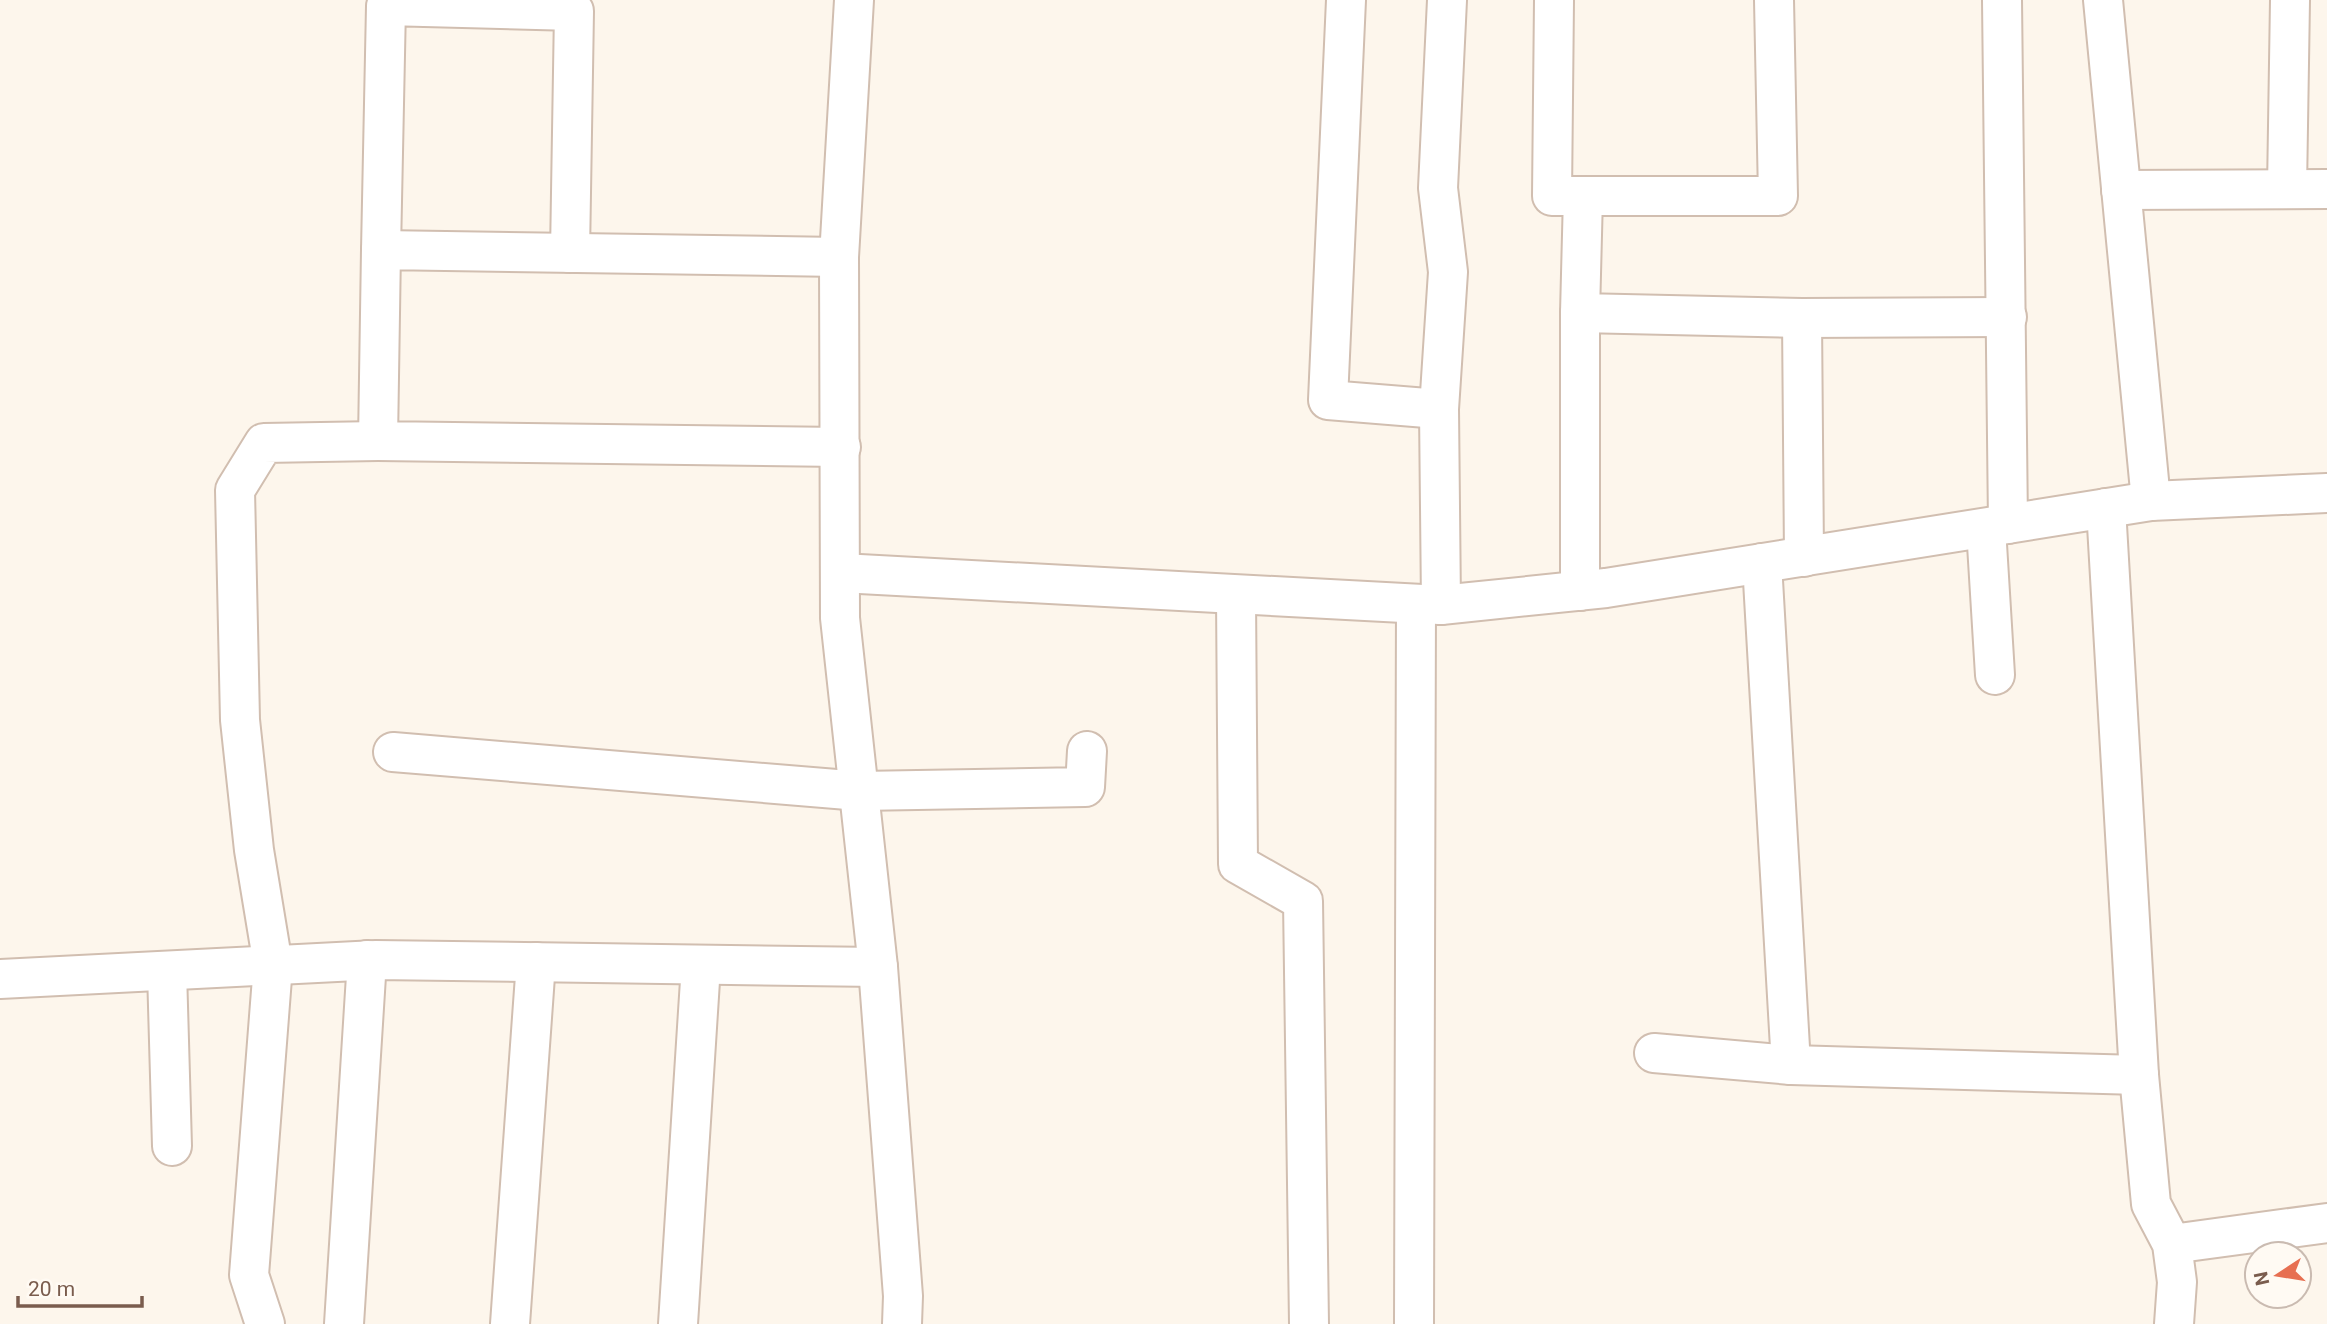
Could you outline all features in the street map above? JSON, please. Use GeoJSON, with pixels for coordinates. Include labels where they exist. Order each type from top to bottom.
{"type":"FeatureCollection","features":[{"type":"Feature","properties":{"kind":"street"},"geometry":{"type":"LineString","coordinates":[[854,0],[839,257],[841,618],[878,967],[903,1296],[902,1324]]}},
{"type":"Feature","properties":{"kind":"street"},"geometry":{"type":"LineString","coordinates":[[1346,0],[1328,400],[1439,409]]}},
{"type":"Feature","properties":{"kind":"street"},"geometry":{"type":"LineString","coordinates":[[1414,1324],[1428,604],[1448,272],[1438,188],[1447,0]]}},
{"type":"Feature","properties":{"kind":"street"},"geometry":{"type":"LineString","coordinates":[[1554,0],[1552,196],[1778,196],[1774,0]]}},
{"type":"Feature","properties":{"kind":"street"},"geometry":{"type":"LineString","coordinates":[[1995,675],[1997,526],[2007,317],[2002,0]]}},
{"type":"Feature","properties":{"kind":"street"},"geometry":{"type":"LineString","coordinates":[[2104,0],[2151,501]]}},
{"type":"Feature","properties":{"kind":"street"},"geometry":{"type":"LineString","coordinates":[[2287,190],[2290,0]]}},
{"type":"Feature","properties":{"kind":"street"},"geometry":{"type":"LineString","coordinates":[[378,441],[386,6],[574,11],[570,253]]}},
{"type":"Feature","properties":{"kind":"street"},"geometry":{"type":"LineString","coordinates":[[2121,190],[2327,189]]}},
{"type":"Feature","properties":{"kind":"street"},"geometry":{"type":"LineString","coordinates":[[1580,591],[1580,313],[1583,196]]}},
{"type":"Feature","properties":{"kind":"street"},"geometry":{"type":"LineString","coordinates":[[381,250],[839,257]]}},
{"type":"Feature","properties":{"kind":"street"},"geometry":{"type":"LineString","coordinates":[[1580,313],[1802,318],[2007,317]]}},
{"type":"Feature","properties":{"kind":"street"},"geometry":{"type":"LineString","coordinates":[[1802,318],[1804,557]]}},
{"type":"Feature","properties":{"kind":"street"},"geometry":{"type":"LineString","coordinates":[[265,1324],[249,1275],[273,965],[254,850],[240,720],[235,490],[264,443],[378,441],[841,447]]}},
{"type":"Feature","properties":{"kind":"street"},"geometry":{"type":"LineString","coordinates":[[841,573],[1236,596],[1428,604],[1580,591],[2151,501],[2327,493]]}},
{"type":"Feature","properties":{"kind":"street"},"geometry":{"type":"LineString","coordinates":[[2106,508],[2140,1075],[2151,1204],[2172,1244],[2177,1282],[2174,1324]]}},
{"type":"Feature","properties":{"kind":"street"},"geometry":{"type":"LineString","coordinates":[[1762,564],[1791,1065]]}},
{"type":"Feature","properties":{"kind":"street"},"geometry":{"type":"LineString","coordinates":[[1236,596],[1238,864],[1303,901],[1309,1324]]}},
{"type":"Feature","properties":{"kind":"street"},"geometry":{"type":"LineString","coordinates":[[393,752],[860,791],[1085,787],[1087,751]]}},
{"type":"Feature","properties":{"kind":"street"},"geometry":{"type":"LineString","coordinates":[[344,1324],[367,960]]}},
{"type":"Feature","properties":{"kind":"street"},"geometry":{"type":"LineString","coordinates":[[0,979],[367,960],[878,967]]}},
{"type":"Feature","properties":{"kind":"street"},"geometry":{"type":"LineString","coordinates":[[510,1324],[536,962]]}},
{"type":"Feature","properties":{"kind":"street"},"geometry":{"type":"LineString","coordinates":[[678,1324],[701,965]]}},
{"type":"Feature","properties":{"kind":"street"},"geometry":{"type":"LineString","coordinates":[[167,971],[172,1146]]}},
{"type":"Feature","properties":{"kind":"street"},"geometry":{"type":"LineString","coordinates":[[1654,1053],[1791,1065],[2140,1075]]}},
{"type":"Feature","properties":{"kind":"street"},"geometry":{"type":"LineString","coordinates":[[2172,1244],[2327,1223]]}}]}
